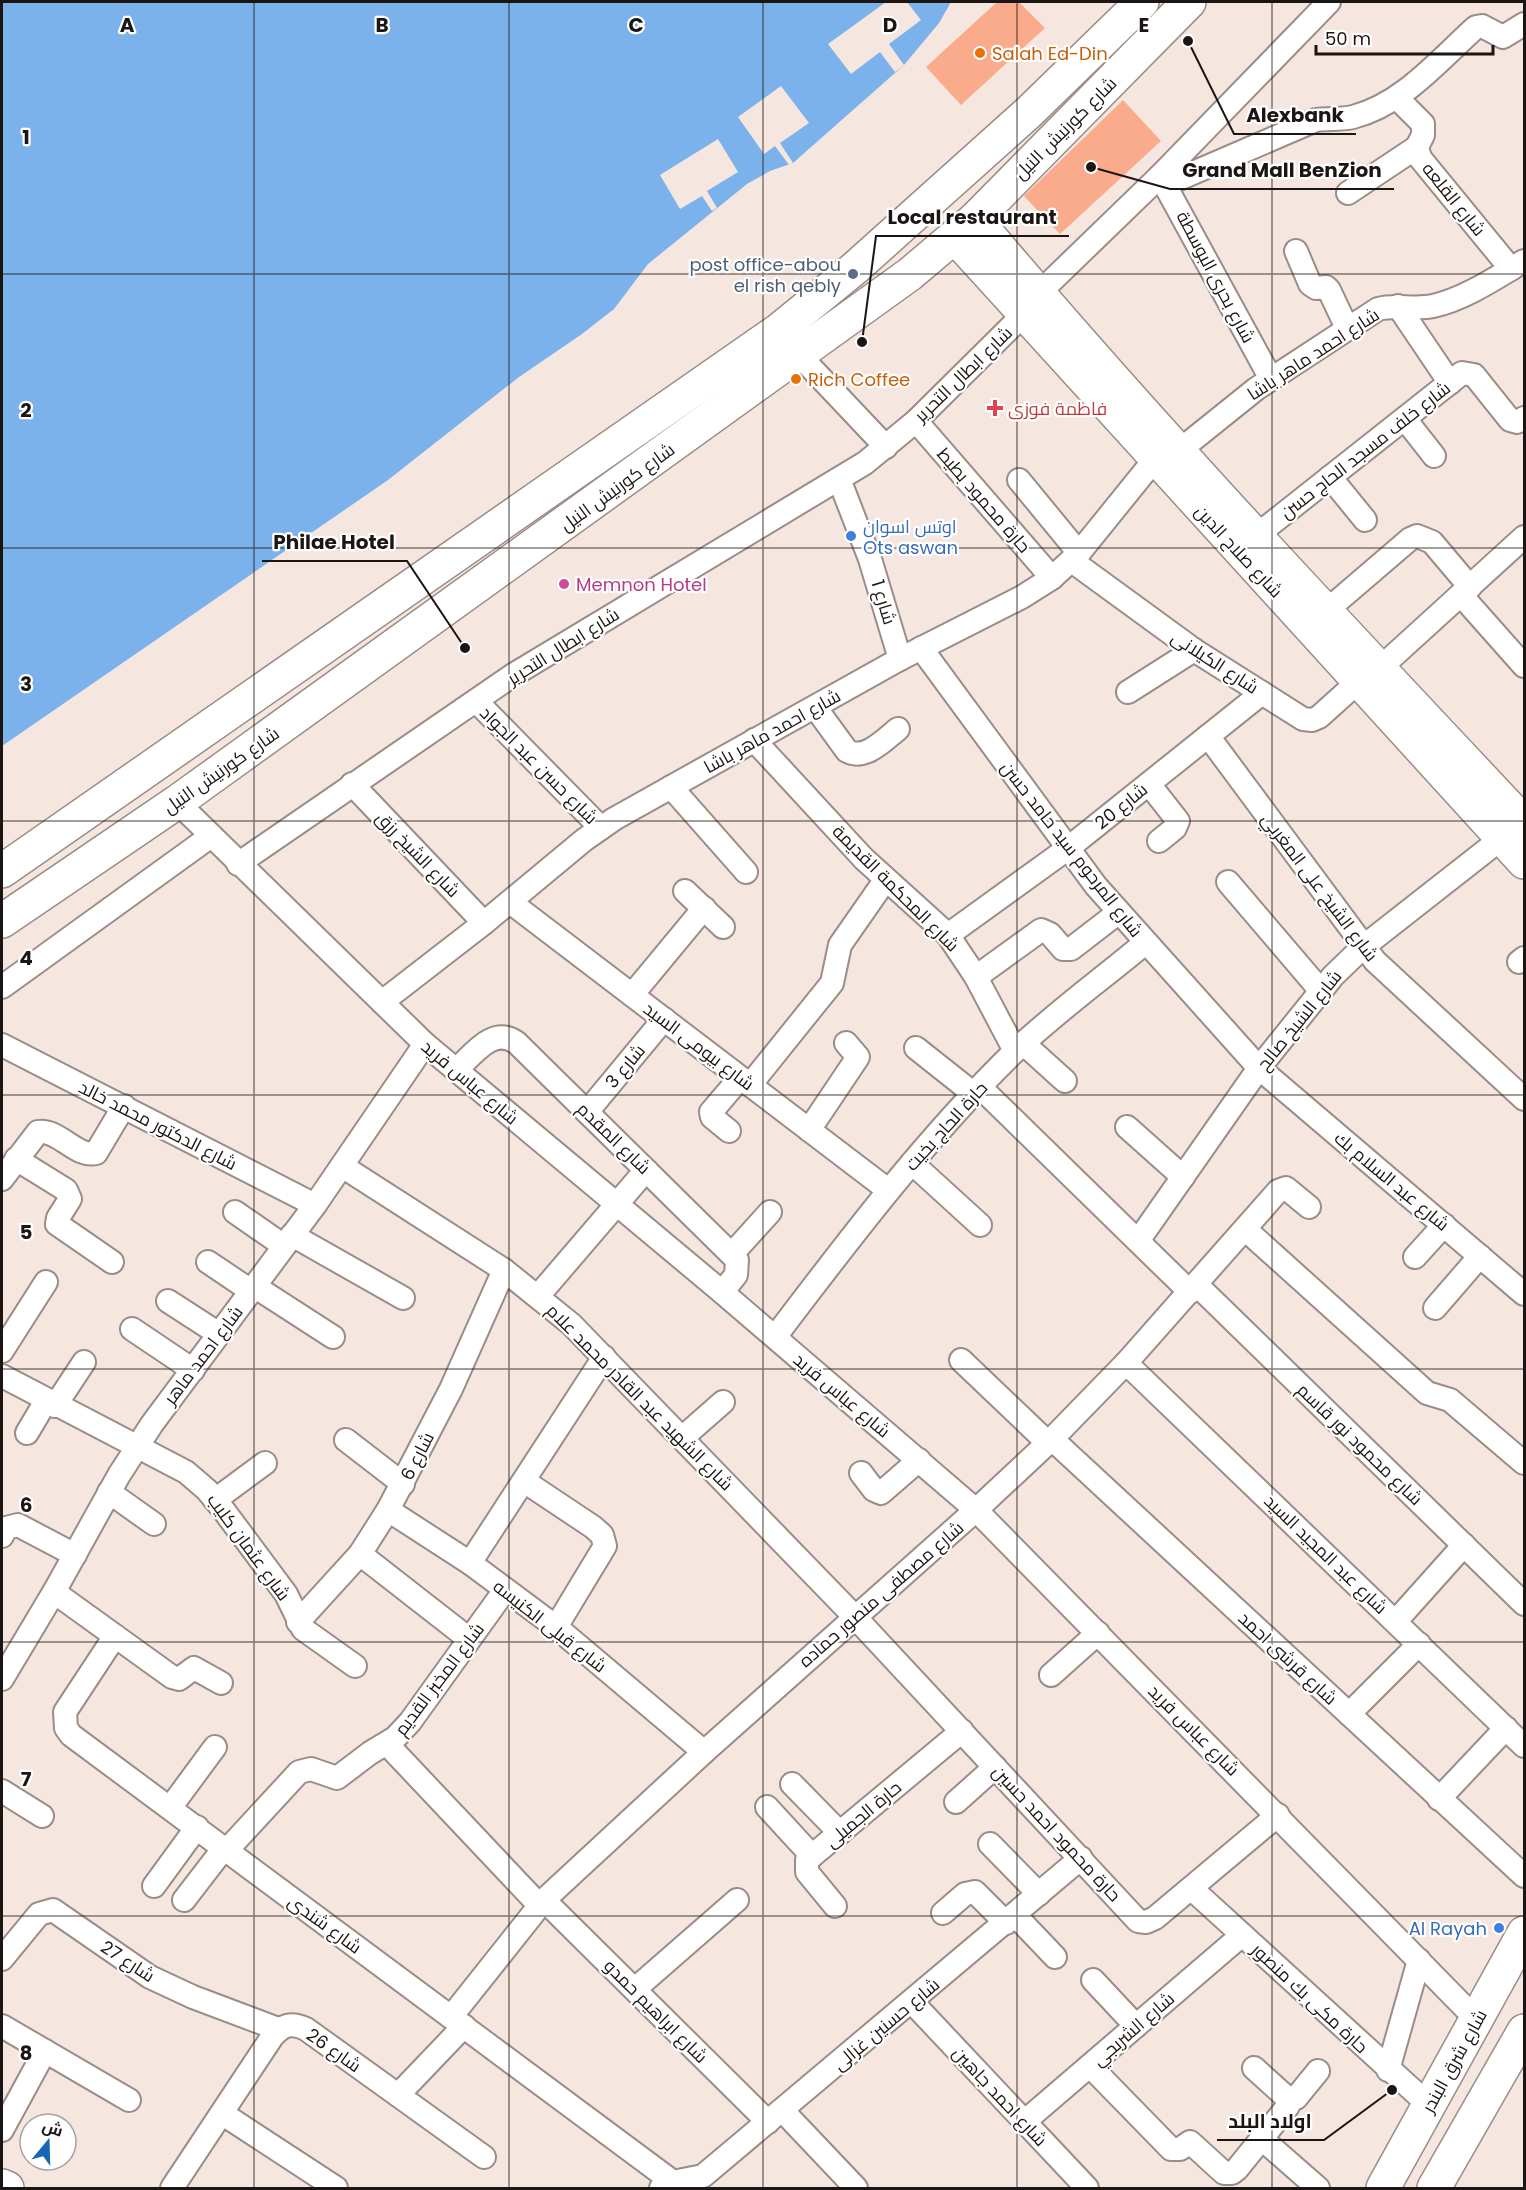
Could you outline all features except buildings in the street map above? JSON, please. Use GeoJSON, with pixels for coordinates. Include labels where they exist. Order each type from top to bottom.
{"type":"FeatureCollection","features":[{"type":"Feature","properties":{"kind":"main road","name":"شارع كورنيش النيل"},"geometry":{"type":"LineString","coordinates":[[2,871],[779,330],[855,268],[1029,112],[1142,2]]}},
{"type":"Feature","properties":{"kind":"main road","name":"شارع كورنيش النيل"},"geometry":{"type":"LineString","coordinates":[[2,921],[177,802],[800,356],[910,274],[965,228],[1189,2]]}},
{"type":"Feature","properties":{"kind":"main road"},"geometry":{"type":"LineString","coordinates":[[965,228],[966,202],[1015,145],[1029,112]]}},
{"type":"Feature","properties":{"kind":"main road","name":"شارع صلاح الدين"},"geometry":{"type":"LineString","coordinates":[[965,228],[1167,455],[1513,831],[1524,862]]}},
{"type":"Feature","properties":{"kind":"main road","name":"شارع صلاح الدين"},"geometry":{"type":"LineString","coordinates":[[1167,455],[1257,535],[1326,611],[1369,675]]}},
{"type":"Feature","properties":{"kind":"main road","name":"شارع شرق البندر"},"geometry":{"type":"LineString","coordinates":[[1383,2188],[1478,2020],[1524,1933]]}},
{"type":"Feature","properties":{"kind":"main road"},"geometry":{"type":"LineString","coordinates":[[1434,2188],[1524,2031]]}},
{"type":"Feature","properties":{"kind":"main road"},"geometry":{"type":"LineString","coordinates":[[2,2186],[7,2188]]}},
{"type":"Feature","properties":{"kind":"street","name":"شارع ابطال التحرير"},"geometry":{"type":"LineString","coordinates":[[238,864],[352,784],[554,650],[839,479],[886,447],[916,421],[1031,304],[1163,180],[1329,2]]}},
{"type":"Feature","properties":{"kind":"street"},"geometry":{"type":"LineString","coordinates":[[1163,180],[1316,120],[1353,117],[1376,110],[1397,98],[1476,27],[1482,26],[1503,37],[1524,24]]}},
{"type":"Feature","properties":{"kind":"street","name":"شارع القلعه"},"geometry":{"type":"LineString","coordinates":[[1397,98],[1423,124],[1424,135],[1417,147],[1420,158],[1518,265]]}},
{"type":"Feature","properties":{"kind":"street"},"geometry":{"type":"LineString","coordinates":[[1348,193],[1417,147]]}},
{"type":"Feature","properties":{"kind":"street","name":"شارع بحرى البوسطة"},"geometry":{"type":"LineString","coordinates":[[1163,180],[1271,379]]}},
{"type":"Feature","properties":{"kind":"street"},"geometry":{"type":"LineString","coordinates":[[1296,251],[1310,284],[1316,288],[1326,287],[1329,290],[1347,328]]}},
{"type":"Feature","properties":{"kind":"street","name":"شارع احمد ماهر باشا"},"geometry":{"type":"LineString","coordinates":[[382,1002],[601,828],[900,658],[1022,597],[1052,578],[1076,557],[1167,455],[1271,379],[1347,328],[1378,309],[1398,306],[1416,308],[1449,301],[1518,265]]}},
{"type":"Feature","properties":{"kind":"street"},"geometry":{"type":"LineString","coordinates":[[1398,306],[1450,383]]}},
{"type":"Feature","properties":{"kind":"street"},"geometry":{"type":"LineString","coordinates":[[800,356],[886,447]]}},
{"type":"Feature","properties":{"kind":"street","name":"شارع خلف مسجد الحاج حسن"},"geometry":{"type":"LineString","coordinates":[[1257,535],[1462,374],[1474,375],[1510,420],[1517,423],[1524,418]]}},
{"type":"Feature","properties":{"kind":"street"},"geometry":{"type":"LineString","coordinates":[[1405,418],[1434,456]]}},
{"type":"Feature","properties":{"kind":"street","name":"حارة محمود بطيط"},"geometry":{"type":"LineString","coordinates":[[916,421],[1052,578]]}},
{"type":"Feature","properties":{"kind":"street"},"geometry":{"type":"LineString","coordinates":[[1330,477],[1365,520]]}},
{"type":"Feature","properties":{"kind":"street","name":"شارع 1"},"geometry":{"type":"LineString","coordinates":[[839,479],[870,559],[900,658]]}},
{"type":"Feature","properties":{"kind":"street","name":"شارع الكيلانى"},"geometry":{"type":"LineString","coordinates":[[1019,480],[1076,557],[1194,650],[1303,719],[1312,720],[1319,717],[1369,675]]}},
{"type":"Feature","properties":{"kind":"street"},"geometry":{"type":"LineString","coordinates":[[1326,611],[1410,539],[1417,536],[1432,542],[1466,591],[1524,666]]}},
{"type":"Feature","properties":{"kind":"street"},"geometry":{"type":"LineString","coordinates":[[1369,675],[1524,537]]}},
{"type":"Feature","properties":{"kind":"street","name":"شارع المرحوم سيد حامد حسن"},"geometry":{"type":"LineString","coordinates":[[921,648],[1067,849],[1145,943],[1259,1068]]}},
{"type":"Feature","properties":{"kind":"street"},"geometry":{"type":"LineString","coordinates":[[1128,692],[1194,650]]}},
{"type":"Feature","properties":{"kind":"street","name":"شارع 20"},"geometry":{"type":"LineString","coordinates":[[948,936],[1067,849],[1262,693]]}},
{"type":"Feature","properties":{"kind":"street","name":"شارع حسن عبد الجواد"},"geometry":{"type":"LineString","coordinates":[[476,701],[601,828]]}},
{"type":"Feature","properties":{"kind":"street"},"geometry":{"type":"LineString","coordinates":[[815,707],[847,751],[853,754],[863,754],[898,729]]}},
{"type":"Feature","properties":{"kind":"street","name":"شارع الشيخ على المغربي"},"geometry":{"type":"LineString","coordinates":[[1208,736],[1363,947],[1392,977],[1521,1089]]}},
{"type":"Feature","properties":{"kind":"street","name":"شارع المحكمة القديمة"},"geometry":{"type":"LineString","coordinates":[[754,740],[864,859],[948,936],[1019,1047]]}},
{"type":"Feature","properties":{"kind":"street","name":"شارع الشيخ رزق"},"geometry":{"type":"LineString","coordinates":[[352,784],[484,923]]}},
{"type":"Feature","properties":{"kind":"street"},"geometry":{"type":"LineString","coordinates":[[1149,784],[1178,821],[1175,828],[1159,841]]}},
{"type":"Feature","properties":{"kind":"street"},"geometry":{"type":"LineString","coordinates":[[671,788],[746,872]]}},
{"type":"Feature","properties":{"kind":"street","name":"شارع عباس فريد"},"geometry":{"type":"LineString","coordinates":[[177,802],[425,1044],[722,1292],[976,1510],[1478,2020]]}},
{"type":"Feature","properties":{"kind":"street","name":"شارع الشيخ صالح"},"geometry":{"type":"LineString","coordinates":[[1138,1241],[1259,1068],[1321,991],[1363,947],[1513,831]]}},
{"type":"Feature","properties":{"kind":"street"},"geometry":{"type":"LineString","coordinates":[[2,987],[211,836]]}},
{"type":"Feature","properties":{"kind":"street"},"geometry":{"type":"LineString","coordinates":[[729,1131],[712,1118],[711,1112],[745,1082],[832,983],[840,945],[886,879]]}},
{"type":"Feature","properties":{"kind":"street"},"geometry":{"type":"LineString","coordinates":[[1228,882],[1321,991]]}},
{"type":"Feature","properties":{"kind":"street"},"geometry":{"type":"LineString","coordinates":[[685,891],[723,927]]}},
{"type":"Feature","properties":{"kind":"street","name":"شارع بيومى السيد"},"geometry":{"type":"LineString","coordinates":[[510,902],[888,1190]]}},
{"type":"Feature","properties":{"kind":"street"},"geometry":{"type":"LineString","coordinates":[[632,995],[704,908]]}},
{"type":"Feature","properties":{"kind":"street"},"geometry":{"type":"LineString","coordinates":[[976,977],[1041,930],[1050,934],[1063,949],[1071,949],[1119,912]]}},
{"type":"Feature","properties":{"kind":"street","name":"حارة الحاج بخيت"},"geometry":{"type":"LineString","coordinates":[[775,1337],[888,1190],[977,1091],[1019,1047],[1145,943]]}},
{"type":"Feature","properties":{"kind":"street","name":"شارع 3"},"geometry":{"type":"LineString","coordinates":[[587,1112],[663,1019]]}},
{"type":"Feature","properties":{"kind":"street","name":"شارع المقدم"},"geometry":{"type":"LineString","coordinates":[[456,1070],[492,1038],[510,1038],[732,1254]]}},
{"type":"Feature","properties":{"kind":"street"},"geometry":{"type":"LineString","coordinates":[[808,1130],[858,1057],[846,1043]]}},
{"type":"Feature","properties":{"kind":"street","name":"شارع احمد ماهر"},"geometry":{"type":"LineString","coordinates":[[4,1667],[54,1592],[137,1447],[315,1205],[425,1044]]}},
{"type":"Feature","properties":{"kind":"street","name":"شارع الدكتور محمد خالد"},"geometry":{"type":"LineString","coordinates":[[2,1045],[315,1205]]}},
{"type":"Feature","properties":{"kind":"street"},"geometry":{"type":"LineString","coordinates":[[1019,1047],[1065,1081]]}},
{"type":"Feature","properties":{"kind":"street","name":"شارع محمود نور قاسم"},"geometry":{"type":"LineString","coordinates":[[916,1048],[977,1091],[1138,1241],[1193,1288],[1464,1545],[1522,1596]]}},
{"type":"Feature","properties":{"kind":"street","name":"شارع عبد السلام بك"},"geometry":{"type":"LineString","coordinates":[[1259,1068],[1524,1294]]}},
{"type":"Feature","properties":{"kind":"street"},"geometry":{"type":"LineString","coordinates":[[2,1179],[33,1136],[44,1131],[86,1153],[96,1153],[124,1106]]}},
{"type":"Feature","properties":{"kind":"street"},"geometry":{"type":"LineString","coordinates":[[1127,1127],[1183,1177]]}},
{"type":"Feature","properties":{"kind":"street"},"geometry":{"type":"LineString","coordinates":[[16,1159],[66,1190],[70,1199],[57,1218],[57,1224],[112,1262]]}},
{"type":"Feature","properties":{"kind":"street"},"geometry":{"type":"LineString","coordinates":[[912,1163],[980,1225]]}},
{"type":"Feature","properties":{"kind":"street","name":"شارع الشهيد عبد القادر محمد علام"},"geometry":{"type":"LineString","coordinates":[[342,1166],[504,1270],[538,1296],[604,1357],[854,1616]]}},
{"type":"Feature","properties":{"kind":"street"},"geometry":{"type":"LineString","coordinates":[[538,1296],[646,1170]]}},
{"type":"Feature","properties":{"kind":"street","name":"شارع مصطفى منصور حماده"},"geometry":{"type":"LineString","coordinates":[[398,2095],[457,2022],[542,1903],[704,1752],[854,1616],[976,1510],[1050,1441],[1126,1363],[1281,1188],[1290,1190],[1309,1207]]}},
{"type":"Feature","properties":{"kind":"street"},"geometry":{"type":"LineString","coordinates":[[235,1212],[403,1298]]}},
{"type":"Feature","properties":{"kind":"street"},"geometry":{"type":"LineString","coordinates":[[722,1292],[739,1268],[732,1254],[770,1212]]}},
{"type":"Feature","properties":{"kind":"street"},"geometry":{"type":"LineString","coordinates":[[1415,1257],[1444,1225]]}},
{"type":"Feature","properties":{"kind":"street"},"geometry":{"type":"LineString","coordinates":[[1246,1230],[1427,1393],[1450,1400],[1524,1463]]}},
{"type":"Feature","properties":{"kind":"street"},"geometry":{"type":"LineString","coordinates":[[1436,1308],[1480,1256]]}},
{"type":"Feature","properties":{"kind":"street"},"geometry":{"type":"LineString","coordinates":[[208,1262],[333,1337]]}},
{"type":"Feature","properties":{"kind":"street","name":"شارع 6"},"geometry":{"type":"LineString","coordinates":[[298,1622],[360,1554],[388,1510],[456,1379],[504,1270]]}},
{"type":"Feature","properties":{"kind":"street"},"geometry":{"type":"LineString","coordinates":[[2,1351],[46,1282]]}},
{"type":"Feature","properties":{"kind":"street"},"geometry":{"type":"LineString","coordinates":[[168,1300],[219,1334]]}},
{"type":"Feature","properties":{"kind":"street"},"geometry":{"type":"LineString","coordinates":[[132,1329],[193,1370]]}},
{"type":"Feature","properties":{"kind":"street"},"geometry":{"type":"LineString","coordinates":[[471,1563],[604,1357]]}},
{"type":"Feature","properties":{"kind":"street","name":"شارع قرشى احمد"},"geometry":{"type":"LineString","coordinates":[[961,1360],[1524,1876]]}},
{"type":"Feature","properties":{"kind":"street"},"geometry":{"type":"LineString","coordinates":[[27,1433],[84,1362]]}},
{"type":"Feature","properties":{"kind":"street","name":"شارع عبد المجيد السيد"},"geometry":{"type":"LineString","coordinates":[[1126,1363],[1524,1746]]}},
{"type":"Feature","properties":{"kind":"street","name":"شارع عثمان كليب"},"geometry":{"type":"LineString","coordinates":[[2,1376],[186,1472],[215,1500],[286,1594],[298,1622],[309,1635],[355,1666]]}},
{"type":"Feature","properties":{"kind":"street"},"geometry":{"type":"LineString","coordinates":[[682,1438],[723,1402]]}},
{"type":"Feature","properties":{"kind":"street"},"geometry":{"type":"LineString","coordinates":[[346,1440],[403,1484]]}},
{"type":"Feature","properties":{"kind":"street"},"geometry":{"type":"LineString","coordinates":[[861,1473],[874,1490],[881,1492],[919,1460]]}},
{"type":"Feature","properties":{"kind":"street"},"geometry":{"type":"LineString","coordinates":[[215,1500],[265,1463]]}},
{"type":"Feature","properties":{"kind":"street"},"geometry":{"type":"LineString","coordinates":[[524,1481],[593,1527],[602,1535],[605,1546],[556,1627]]}},
{"type":"Feature","properties":{"kind":"street"},"geometry":{"type":"LineString","coordinates":[[110,1492],[154,1524]]}},
{"type":"Feature","properties":{"kind":"street","name":"شارع قبلى الكنيسه"},"geometry":{"type":"LineString","coordinates":[[388,1510],[471,1563],[556,1627],[704,1752]]}},
{"type":"Feature","properties":{"kind":"street"},"geometry":{"type":"LineString","coordinates":[[2,1536],[6,1528],[18,1525],[75,1555]]}},
{"type":"Feature","properties":{"kind":"street"},"geometry":{"type":"LineString","coordinates":[[1396,1621],[1464,1545]]}},
{"type":"Feature","properties":{"kind":"street"},"geometry":{"type":"LineString","coordinates":[[360,1554],[469,1640]]}},
{"type":"Feature","properties":{"kind":"street","name":"شارع المخبز القديم"},"geometry":{"type":"LineString","coordinates":[[225,1849],[299,1772],[311,1769],[337,1778],[370,1753],[395,1738],[424,1704],[505,1590]]}},
{"type":"Feature","properties":{"kind":"street"},"geometry":{"type":"LineString","coordinates":[[54,1592],[175,1678],[194,1668],[220,1683]]}},
{"type":"Feature","properties":{"kind":"street","name":"حارة محمود احمد حسين"},"geometry":{"type":"LineString","coordinates":[[854,1616],[1138,1921],[1146,1922],[1155,1918],[1278,1815]]}},
{"type":"Feature","properties":{"kind":"street"},"geometry":{"type":"LineString","coordinates":[[1052,1675],[1098,1633]]}},
{"type":"Feature","properties":{"kind":"street","name":"شارع شندى"},"geometry":{"type":"LineString","coordinates":[[115,1636],[65,1712],[66,1728],[170,1808],[678,2185]]}},
{"type":"Feature","properties":{"kind":"street"},"geometry":{"type":"LineString","coordinates":[[1349,1714],[1419,1644]]}},
{"type":"Feature","properties":{"kind":"street"},"geometry":{"type":"LineString","coordinates":[[1439,1799],[1506,1728]]}},
{"type":"Feature","properties":{"kind":"street","name":"حارة الجميلى"},"geometry":{"type":"LineString","coordinates":[[835,1906],[807,1872],[807,1860],[962,1731]]}},
{"type":"Feature","properties":{"kind":"street","name":"شارع ابراهيم حمدو"},"geometry":{"type":"LineString","coordinates":[[387,1744],[542,1903],[856,2188]]}},
{"type":"Feature","properties":{"kind":"street"},"geometry":{"type":"LineString","coordinates":[[170,1808],[215,1747]]}},
{"type":"Feature","properties":{"kind":"street"},"geometry":{"type":"LineString","coordinates":[[956,1802],[995,1767]]}},
{"type":"Feature","properties":{"kind":"street"},"geometry":{"type":"LineString","coordinates":[[792,1784],[840,1833]]}},
{"type":"Feature","properties":{"kind":"street"},"geometry":{"type":"LineString","coordinates":[[2,1791],[42,1815]]}},
{"type":"Feature","properties":{"kind":"street"},"geometry":{"type":"LineString","coordinates":[[767,1807],[812,1856]]}},
{"type":"Feature","properties":{"kind":"street"},"geometry":{"type":"LineString","coordinates":[[154,1886],[197,1827]]}},
{"type":"Feature","properties":{"kind":"street"},"geometry":{"type":"LineString","coordinates":[[990,1844],[1039,1894]]}},
{"type":"Feature","properties":{"kind":"street"},"geometry":{"type":"LineString","coordinates":[[184,1900],[225,1849]]}},
{"type":"Feature","properties":{"kind":"street","name":"شارع حسنين غزالى"},"geometry":{"type":"LineString","coordinates":[[678,2185],[702,2176],[913,2003],[1081,1858]]}},
{"type":"Feature","properties":{"kind":"street","name":"حارة مكى بك منصور"},"geometry":{"type":"LineString","coordinates":[[1192,1889],[1430,2106]]}},
{"type":"Feature","properties":{"kind":"street"},"geometry":{"type":"LineString","coordinates":[[943,1913],[965,1894],[975,1892],[1055,1957]]}},
{"type":"Feature","properties":{"kind":"street"},"geometry":{"type":"LineString","coordinates":[[635,1989],[737,1900]]}},
{"type":"Feature","properties":{"kind":"street","name":"شارع 27"},"geometry":{"type":"LineString","coordinates":[[2,1958],[39,1914],[53,1910],[150,1977],[193,1997],[278,2030]]}},
{"type":"Feature","properties":{"kind":"street","name":"شارع الشربجي"},"geometry":{"type":"LineString","coordinates":[[1024,2122],[1242,1935]]}},
{"type":"Feature","properties":{"kind":"street"},"geometry":{"type":"LineString","coordinates":[[1388,2070],[1419,1960]]}},
{"type":"Feature","properties":{"kind":"street"},"geometry":{"type":"LineString","coordinates":[[1093,1980],[1136,2026]]}},
{"type":"Feature","properties":{"kind":"street","name":"شارع احمد جاهين"},"geometry":{"type":"LineString","coordinates":[[913,2003],[1087,2188]]}},
{"type":"Feature","properties":{"kind":"street","name":"شارع 26"},"geometry":{"type":"LineString","coordinates":[[278,2030],[287,2025],[297,2025],[306,2029],[484,2157]]}},
{"type":"Feature","properties":{"kind":"street"},"geometry":{"type":"LineString","coordinates":[[2,2026],[129,2100]]}},
{"type":"Feature","properties":{"kind":"street"},"geometry":{"type":"LineString","coordinates":[[172,2188],[278,2030]]}},
{"type":"Feature","properties":{"kind":"street"},"geometry":{"type":"LineString","coordinates":[[2,2130],[45,2051]]}},
{"type":"Feature","properties":{"kind":"street"},"geometry":{"type":"LineString","coordinates":[[1090,2066],[1171,2149],[1180,2149],[1190,2142],[1224,2173],[1232,2173],[1237,2169],[1286,2110],[1288,2101]]}},
{"type":"Feature","properties":{"kind":"street"},"geometry":{"type":"LineString","coordinates":[[1254,2068],[1288,2101]]}},
{"type":"Feature","properties":{"kind":"street"},"geometry":{"type":"LineString","coordinates":[[1288,2101],[1296,2098],[1318,2071]]}},
{"type":"Feature","properties":{"kind":"street"},"geometry":{"type":"LineString","coordinates":[[223,2114],[336,2188]]}},
{"type":"Feature","properties":{"kind":"street"},"geometry":{"type":"LineString","coordinates":[[1262,2139],[1318,2188]]}},
{"type":"Feature","properties":{"kind":"water"},"geometry":{"type":"Polygon","coordinates":[[[2,2],[951,2],[939,23],[904,65],[793,163],[770,171],[747,184],[648,264],[614,309],[519,377],[388,480],[2,746],[2,2]]]}},
{"type":"Feature","properties":{"kind":"pier"},"geometry":{"type":"Polygon","coordinates":[[[886,2],[907,2],[921,20],[889,44],[904,65],[895,72],[880,52],[851,74],[828,44],[886,2]]]}},
{"type":"Feature","properties":{"kind":"pier"},"geometry":{"type":"Polygon","coordinates":[[[781,86],[809,123],[780,143],[793,163],[789,165],[775,146],[764,154],[738,117],[781,86]]]}},
{"type":"Feature","properties":{"kind":"pier"},"geometry":{"type":"Polygon","coordinates":[[[718,139],[738,172],[707,191],[717,208],[712,211],[702,196],[680,209],[660,175],[718,139]]]}},
{"type":"Feature","properties":{"kind":"place","name":"Alexbank"},"geometry":{"type":"Point","coordinates":[1188,41]}},
{"type":"Feature","properties":{"kind":"place","name":"Salah Ed-Din"},"geometry":{"type":"Point","coordinates":[980,53]}},
{"type":"Feature","properties":{"kind":"place","name":"Grand Mall BenZion"},"geometry":{"type":"Point","coordinates":[1091,167]}},
{"type":"Feature","properties":{"kind":"place","name":"post office-abou el rish qebly"},"geometry":{"type":"Point","coordinates":[853,274]}},
{"type":"Feature","properties":{"kind":"place","name":"Local restaurant"},"geometry":{"type":"Point","coordinates":[862,342]}},
{"type":"Feature","properties":{"kind":"place","name":"Rich Coffee"},"geometry":{"type":"Point","coordinates":[796,379]}},
{"type":"Feature","properties":{"kind":"place","name":"فاطمة فوزى"},"geometry":{"type":"Point","coordinates":[995,408]}},
{"type":"Feature","properties":{"kind":"place","name":"اوتس اسوان Ots aswan"},"geometry":{"type":"Point","coordinates":[851,536]}},
{"type":"Feature","properties":{"kind":"place","name":"Memnon Hotel"},"geometry":{"type":"Point","coordinates":[564,584]}},
{"type":"Feature","properties":{"kind":"place","name":"Philae Hotel"},"geometry":{"type":"Point","coordinates":[465,648]}},
{"type":"Feature","properties":{"kind":"place","name":"Al Rayah"},"geometry":{"type":"Point","coordinates":[1499,1928]}},
{"type":"Feature","properties":{"kind":"place","name":"اولاد البلد"},"geometry":{"type":"Point","coordinates":[1392,2090]}}]}
